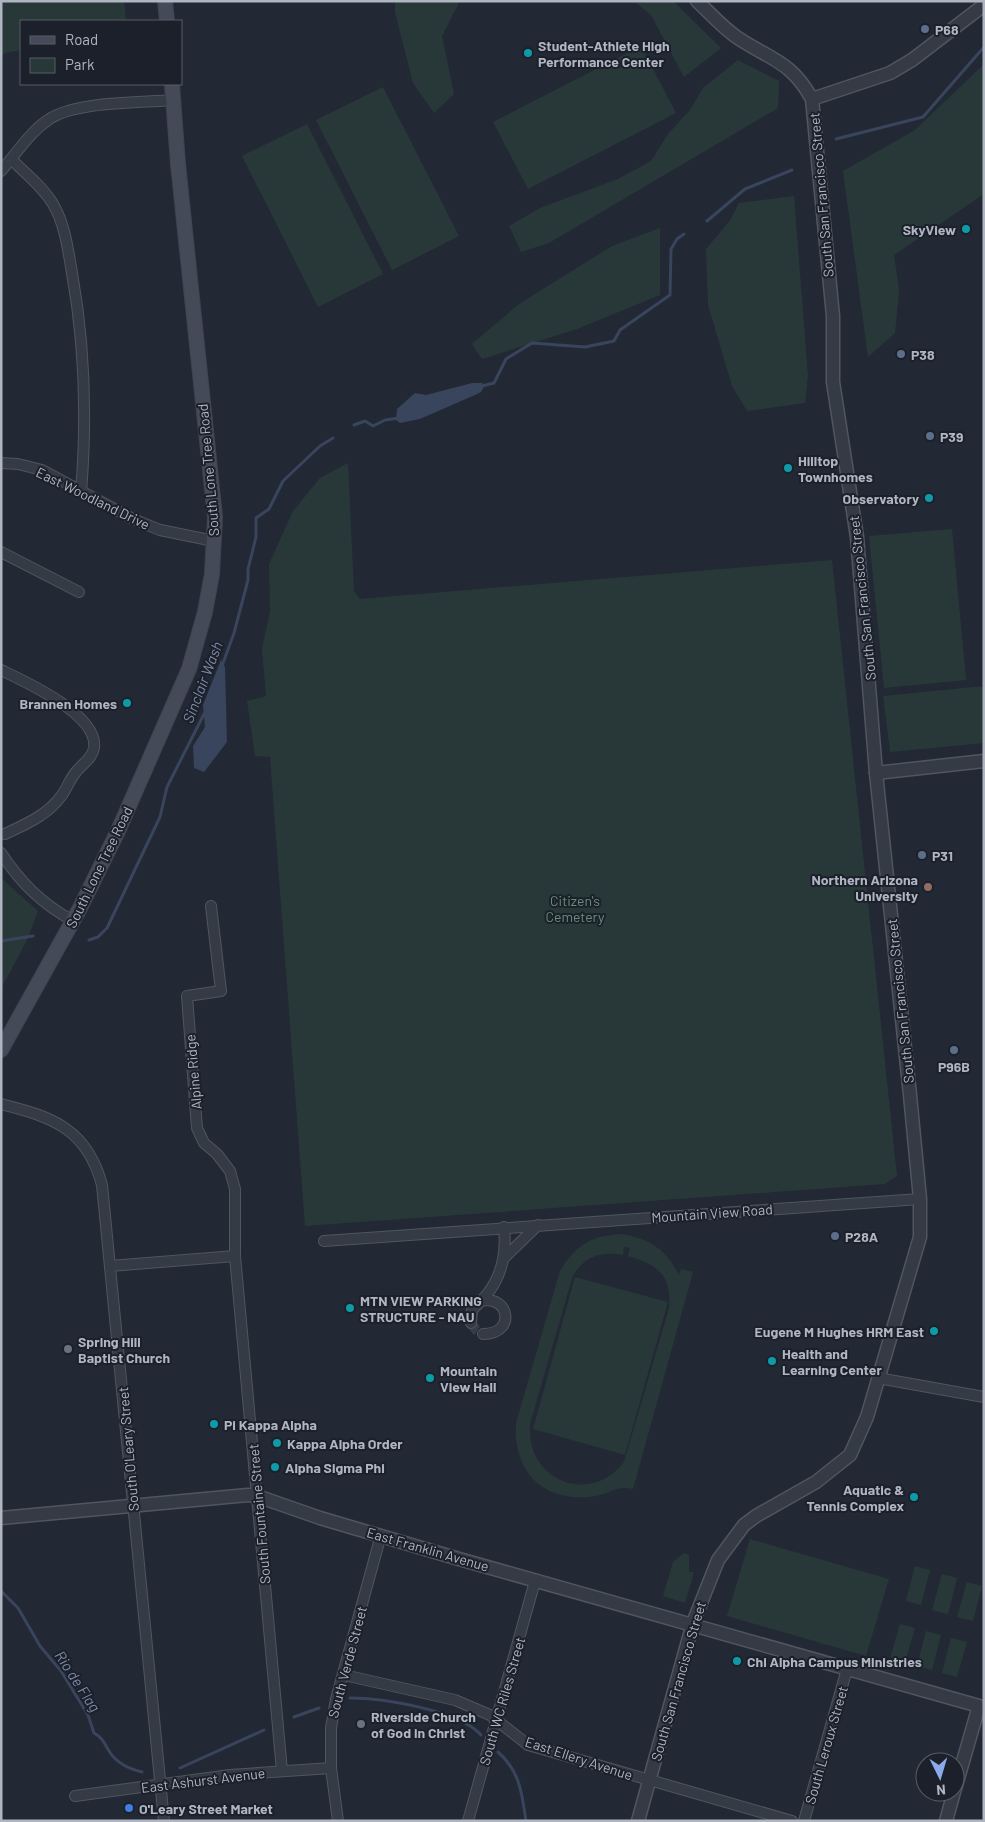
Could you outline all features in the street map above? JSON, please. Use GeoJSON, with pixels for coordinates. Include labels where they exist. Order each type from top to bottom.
{"type":"FeatureCollection","features":[{"type":"Feature","properties":{"kind":"main road"},"geometry":{"type":"LineString","coordinates":[[165,1],[167,20]]}},
{"type":"Feature","properties":{"kind":"main road","name":"South Lone Tree Road"},"geometry":{"type":"LineString","coordinates":[[1,1050],[72,921],[118,832],[189,669],[205,612],[212,574],[215,517],[172,85]]}},
{"type":"Feature","properties":{"kind":"street","name":"South San Francisco Street"},"geometry":{"type":"LineString","coordinates":[[638,1821],[692,1624],[718,1560],[737,1532],[756,1516],[816,1482],[850,1455],[867,1417],[920,1237],[920,1199],[876,773],[857,537],[833,382],[833,316],[812,99],[801,79],[781,62],[736,37],[696,1]]}},
{"type":"Feature","properties":{"kind":"street"},"geometry":{"type":"LineString","coordinates":[[812,99],[890,73],[912,60],[984,5]]}},
{"type":"Feature","properties":{"kind":"street"},"geometry":{"type":"LineString","coordinates":[[1,171],[36,130],[59,113],[86,107],[174,100]]}},
{"type":"Feature","properties":{"kind":"street"},"geometry":{"type":"LineString","coordinates":[[11,159],[53,204],[62,225],[69,255],[80,320],[85,385],[81,492]]}},
{"type":"Feature","properties":{"kind":"street","name":"East Woodland Drive"},"geometry":{"type":"LineString","coordinates":[[1,463],[18,464],[42,470],[81,492],[160,530],[214,541]]}},
{"type":"Feature","properties":{"kind":"street"},"geometry":{"type":"LineString","coordinates":[[1,552],[79,592]]}},
{"type":"Feature","properties":{"kind":"street"},"geometry":{"type":"LineString","coordinates":[[1,670],[45,693],[74,712],[92,734],[94,746],[90,757],[76,772],[57,801],[42,815],[3,831],[6,846],[1,852],[27,889],[45,904],[72,921]]}},
{"type":"Feature","properties":{"kind":"street"},"geometry":{"type":"LineString","coordinates":[[876,773],[984,761]]}},
{"type":"Feature","properties":{"kind":"street","name":"Alpine Ridge"},"geometry":{"type":"LineString","coordinates":[[210,906],[221,991],[187,996],[197,1128],[204,1144],[217,1154],[230,1171],[235,1190],[236,1256]]}},
{"type":"Feature","properties":{"kind":"street","name":"South O'Leary Street"},"geometry":{"type":"LineString","coordinates":[[1,1104],[42,1116],[72,1132],[87,1148],[96,1165],[102,1185],[159,1786],[164,1821]]}},
{"type":"Feature","properties":{"kind":"street","name":"Mountain View Road"},"geometry":{"type":"LineString","coordinates":[[324,1241],[920,1199]]}},
{"type":"Feature","properties":{"kind":"street"},"geometry":{"type":"LineString","coordinates":[[504,1258],[538,1225]]}},
{"type":"Feature","properties":{"kind":"street"},"geometry":{"type":"LineString","coordinates":[[472,1323],[472,1310],[494,1288],[504,1258],[504,1227]]}},
{"type":"Feature","properties":{"kind":"street"},"geometry":{"type":"LineString","coordinates":[[110,1266],[236,1256]]}},
{"type":"Feature","properties":{"kind":"street","name":"South Fountaine Street"},"geometry":{"type":"LineString","coordinates":[[236,1256],[282,1771]]}},
{"type":"Feature","properties":{"kind":"street"},"geometry":{"type":"LineString","coordinates":[[482,1334],[493,1334],[503,1327],[506,1315],[494,1288]]}},
{"type":"Feature","properties":{"kind":"street"},"geometry":{"type":"LineString","coordinates":[[481,1301],[492,1300],[500,1305]]}},
{"type":"Feature","properties":{"kind":"street"},"geometry":{"type":"LineString","coordinates":[[878,1378],[984,1397]]}},
{"type":"Feature","properties":{"kind":"street","name":"East Franklin Avenue"},"geometry":{"type":"LineString","coordinates":[[1,1518],[248,1495],[257,1496],[320,1518],[535,1581],[979,1706],[965,1756]]}},
{"type":"Feature","properties":{"kind":"street","name":"South Verde Street"},"geometry":{"type":"LineString","coordinates":[[338,1821],[331,1768],[330,1728],[336,1699],[381,1535]]}},
{"type":"Feature","properties":{"kind":"street","name":"South WC Riles Street"},"geometry":{"type":"LineString","coordinates":[[468,1821],[535,1581]]}},
{"type":"Feature","properties":{"kind":"street","name":"South Leroux Street"},"geometry":{"type":"LineString","coordinates":[[804,1821],[847,1669]]}},
{"type":"Feature","properties":{"kind":"street","name":"East Ellery Avenue"},"geometry":{"type":"LineString","coordinates":[[344,1675],[455,1700],[473,1706],[496,1720],[528,1745],[792,1821]]}},
{"type":"Feature","properties":{"kind":"street","name":"East Ashurst Avenue"},"geometry":{"type":"LineString","coordinates":[[75,1796],[230,1775],[331,1768]]}},
{"type":"Feature","properties":{"kind":"street"},"geometry":{"type":"LineString","coordinates":[[946,1821],[952,1802]]}},
{"type":"Feature","properties":{"kind":"green space"},"geometry":{"type":"Polygon","coordinates":[[[1,1],[124,1],[126,20],[20,20],[20,50],[5,53],[1,57],[1,1]]]}},
{"type":"Feature","properties":{"kind":"green space"},"geometry":{"type":"Polygon","coordinates":[[[395,1],[460,1],[442,36],[454,94],[434,113],[413,83],[395,12],[395,1]]]}},
{"type":"Feature","properties":{"kind":"green space"},"geometry":{"type":"Polygon","coordinates":[[[634,1],[673,1],[721,48],[684,77],[651,15],[634,1]]]}},
{"type":"Feature","properties":{"kind":"green space"},"geometry":{"type":"Polygon","coordinates":[[[641,46],[676,113],[528,189],[493,122],[641,46]]]}},
{"type":"Feature","properties":{"kind":"green space"},"geometry":{"type":"Polygon","coordinates":[[[738,60],[779,81],[778,108],[549,243],[521,252],[509,226],[540,208],[618,179],[651,161],[668,134],[690,110],[703,88],[738,60]]]}},
{"type":"Feature","properties":{"kind":"green space"},"geometry":{"type":"Polygon","coordinates":[[[984,64],[984,194],[894,255],[899,290],[895,333],[868,357],[843,171],[915,130],[984,64]]]}},
{"type":"Feature","properties":{"kind":"green space"},"geometry":{"type":"Polygon","coordinates":[[[383,87],[459,236],[392,270],[316,120],[383,87]]]}},
{"type":"Feature","properties":{"kind":"green space"},"geometry":{"type":"Polygon","coordinates":[[[307,124],[383,274],[318,307],[242,156],[307,124]]]}},
{"type":"Feature","properties":{"kind":"green space"},"geometry":{"type":"Polygon","coordinates":[[[794,196],[808,376],[805,403],[747,411],[732,386],[708,305],[706,249],[730,220],[739,203],[794,196]]]}},
{"type":"Feature","properties":{"kind":"green space"},"geometry":{"type":"Polygon","coordinates":[[[660,228],[660,295],[577,329],[482,359],[472,344],[519,304],[612,246],[660,228]]]}},
{"type":"Feature","properties":{"kind":"green space","name":"Citizen's Cemetery"},"geometry":{"type":"Polygon","coordinates":[[[348,463],[354,591],[360,599],[832,560],[897,1176],[885,1184],[305,1226],[270,757],[255,756],[247,701],[266,696],[262,649],[270,611],[269,564],[293,511],[320,478],[348,463]]]}},
{"type":"Feature","properties":{"kind":"green space"},"geometry":{"type":"Polygon","coordinates":[[[952,529],[966,680],[884,688],[869,536],[952,529]]]}},
{"type":"Feature","properties":{"kind":"green space"},"geometry":{"type":"Polygon","coordinates":[[[984,686],[984,743],[890,752],[883,696],[984,686]]]}},
{"type":"Feature","properties":{"kind":"green space"},"geometry":{"type":"Polygon","coordinates":[[[1,878],[38,911],[27,940],[1,989],[1,878]]]}},
{"type":"Feature","properties":{"kind":"green space"},"geometry":{"type":"Polygon","coordinates":[[[620,1234],[640,1238],[656,1246],[668,1258],[679,1275],[681,1269],[693,1272],[633,1489],[622,1488],[596,1496],[578,1497],[562,1495],[547,1490],[536,1482],[527,1471],[520,1457],[516,1441],[516,1423],[560,1271],[571,1255],[584,1244],[609,1235],[620,1234]],[[624,1247],[623,1255],[607,1254],[594,1256],[583,1263],[573,1275],[530,1424],[531,1444],[538,1460],[549,1472],[562,1481],[578,1485],[594,1483],[610,1476],[624,1462],[669,1308],[666,1280],[661,1273],[648,1263],[628,1256],[630,1248],[624,1247]]]}},
{"type":"Feature","properties":{"kind":"green space"},"geometry":{"type":"Polygon","coordinates":[[[575,1277],[668,1302],[625,1455],[533,1429],[575,1277]]]}},
{"type":"Feature","properties":{"kind":"green space"},"geometry":{"type":"Polygon","coordinates":[[[750,1539],[889,1579],[866,1656],[727,1616],[750,1539]]]}},
{"type":"Feature","properties":{"kind":"green space"},"geometry":{"type":"Polygon","coordinates":[[[684,1553],[689,1555],[689,1572],[694,1572],[685,1603],[663,1596],[673,1562],[684,1553]]]}},
{"type":"Feature","properties":{"kind":"green space"},"geometry":{"type":"Polygon","coordinates":[[[915,1566],[930,1570],[921,1605],[906,1601],[915,1566]]]}},
{"type":"Feature","properties":{"kind":"green space"},"geometry":{"type":"Polygon","coordinates":[[[942,1574],[957,1578],[948,1614],[932,1610],[942,1574]]]}},
{"type":"Feature","properties":{"kind":"green space"},"geometry":{"type":"Polygon","coordinates":[[[967,1582],[982,1586],[973,1621],[957,1617],[967,1582]]]}},
{"type":"Feature","properties":{"kind":"green space"},"geometry":{"type":"Polygon","coordinates":[[[900,1624],[915,1628],[905,1663],[890,1659],[900,1624]]]}},
{"type":"Feature","properties":{"kind":"green space"},"geometry":{"type":"Polygon","coordinates":[[[926,1631],[941,1635],[932,1670],[917,1666],[926,1631]]]}},
{"type":"Feature","properties":{"kind":"green space"},"geometry":{"type":"Polygon","coordinates":[[[951,1638],[967,1642],[957,1677],[942,1673],[951,1638]]]}},
{"type":"Feature","properties":{"kind":"water"},"geometry":{"type":"Polygon","coordinates":[[[472,383],[482,383],[485,385],[481,392],[420,419],[400,423],[396,420],[397,409],[415,393],[426,395],[472,383]]]}},
{"type":"Feature","properties":{"kind":"water"},"geometry":{"type":"Polygon","coordinates":[[[221,660],[225,667],[227,742],[204,772],[194,768],[193,746],[205,727],[203,705],[221,660]]]}},
{"type":"Feature","properties":{"kind":"waterway","name":"Sinclair Wash"},"geometry":{"type":"LineString","coordinates":[[836,139],[923,117],[984,47]]}},
{"type":"Feature","properties":{"kind":"waterway","name":"Sinclair Wash"},"geometry":{"type":"LineString","coordinates":[[707,221],[745,189],[792,170]]}},
{"type":"Feature","properties":{"kind":"waterway","name":"Sinclair Wash"},"geometry":{"type":"LineString","coordinates":[[482,386],[494,383],[506,359],[532,343],[585,347],[614,341],[620,330],[670,295],[671,249],[677,239],[684,234]]}},
{"type":"Feature","properties":{"kind":"waterway","name":"Sinclair Wash"},"geometry":{"type":"LineString","coordinates":[[354,425],[365,421],[373,426],[385,420],[399,418]]}},
{"type":"Feature","properties":{"kind":"waterway","name":"Sinclair Wash"},"geometry":{"type":"LineString","coordinates":[[222,666],[234,633],[248,580],[248,569],[256,537],[256,518],[269,509],[283,481],[320,446],[333,438]]}},
{"type":"Feature","properties":{"kind":"waterway","name":"Sinclair Wash"},"geometry":{"type":"LineString","coordinates":[[89,940],[98,937],[107,928],[160,817],[167,787],[205,712]]}},
{"type":"Feature","properties":{"kind":"waterway","name":"Sinclair Wash"},"geometry":{"type":"LineString","coordinates":[[1,941],[33,936]]}},
{"type":"Feature","properties":{"kind":"waterway","name":"Rio de Flag"},"geometry":{"type":"LineString","coordinates":[[1,1591],[18,1608],[40,1646],[61,1671],[88,1715],[94,1733],[120,1763],[142,1772]]}},
{"type":"Feature","properties":{"kind":"waterway","name":"Rio de Flag"},"geometry":{"type":"LineString","coordinates":[[350,1698],[400,1703],[438,1712],[470,1726],[481,1735]]}},
{"type":"Feature","properties":{"kind":"waterway","name":"Rio de Flag"},"geometry":{"type":"LineString","coordinates":[[294,1717],[319,1708]]}},
{"type":"Feature","properties":{"kind":"waterway","name":"Rio de Flag"},"geometry":{"type":"LineString","coordinates":[[180,1768],[264,1730]]}},
{"type":"Feature","properties":{"kind":"waterway","name":"Rio de Flag"},"geometry":{"type":"LineString","coordinates":[[498,1752],[511,1767],[519,1784],[526,1821]]}},
{"type":"Feature","properties":{"kind":"tunnel"},"geometry":{"type":"LineString","coordinates":[[471,1323],[476,1330],[483,1334]]}},
{"type":"Feature","properties":{"kind":"place","name":"P68"},"geometry":{"type":"Point","coordinates":[925,29]}},
{"type":"Feature","properties":{"kind":"place","name":"Student-Athlete High Performance Center"},"geometry":{"type":"Point","coordinates":[528,53]}},
{"type":"Feature","properties":{"kind":"place","name":"SkyView"},"geometry":{"type":"Point","coordinates":[966,229]}},
{"type":"Feature","properties":{"kind":"place","name":"P38"},"geometry":{"type":"Point","coordinates":[901,354]}},
{"type":"Feature","properties":{"kind":"place","name":"P39"},"geometry":{"type":"Point","coordinates":[930,436]}},
{"type":"Feature","properties":{"kind":"place","name":"Hilltop Townhomes"},"geometry":{"type":"Point","coordinates":[788,468]}},
{"type":"Feature","properties":{"kind":"place","name":"Observatory"},"geometry":{"type":"Point","coordinates":[929,498]}},
{"type":"Feature","properties":{"kind":"place","name":"Brannen Homes"},"geometry":{"type":"Point","coordinates":[127,703]}},
{"type":"Feature","properties":{"kind":"place","name":"P31"},"geometry":{"type":"Point","coordinates":[922,855]}},
{"type":"Feature","properties":{"kind":"place","name":"Northern Arizona University"},"geometry":{"type":"Point","coordinates":[928,887]}},
{"type":"Feature","properties":{"kind":"place","name":"P96B"},"geometry":{"type":"Point","coordinates":[954,1050]}},
{"type":"Feature","properties":{"kind":"place","name":"P28A"},"geometry":{"type":"Point","coordinates":[835,1236]}},
{"type":"Feature","properties":{"kind":"place","name":"MTN VIEW PARKING STRUCTURE - NAU"},"geometry":{"type":"Point","coordinates":[350,1308]}},
{"type":"Feature","properties":{"kind":"place","name":"Eugene M Hughes HRM East"},"geometry":{"type":"Point","coordinates":[934,1331]}},
{"type":"Feature","properties":{"kind":"place","name":"Spring Hill Baptist Church"},"geometry":{"type":"Point","coordinates":[68,1349]}},
{"type":"Feature","properties":{"kind":"place","name":"Health and Learning Center"},"geometry":{"type":"Point","coordinates":[772,1361]}},
{"type":"Feature","properties":{"kind":"place","name":"Mountain View Hall"},"geometry":{"type":"Point","coordinates":[430,1378]}},
{"type":"Feature","properties":{"kind":"place","name":"Pi Kappa Alpha"},"geometry":{"type":"Point","coordinates":[214,1424]}},
{"type":"Feature","properties":{"kind":"place","name":"Kappa Alpha Order"},"geometry":{"type":"Point","coordinates":[277,1443]}},
{"type":"Feature","properties":{"kind":"place","name":"Alpha Sigma Phi"},"geometry":{"type":"Point","coordinates":[275,1467]}},
{"type":"Feature","properties":{"kind":"place","name":"Aquatic & Tennis Complex"},"geometry":{"type":"Point","coordinates":[914,1497]}},
{"type":"Feature","properties":{"kind":"place","name":"Chi Alpha Campus Ministries"},"geometry":{"type":"Point","coordinates":[737,1661]}},
{"type":"Feature","properties":{"kind":"place","name":"Riverside Church of God in Christ"},"geometry":{"type":"Point","coordinates":[361,1724]}},
{"type":"Feature","properties":{"kind":"place","name":"O'Leary Street Market"},"geometry":{"type":"Point","coordinates":[129,1808]}}]}
